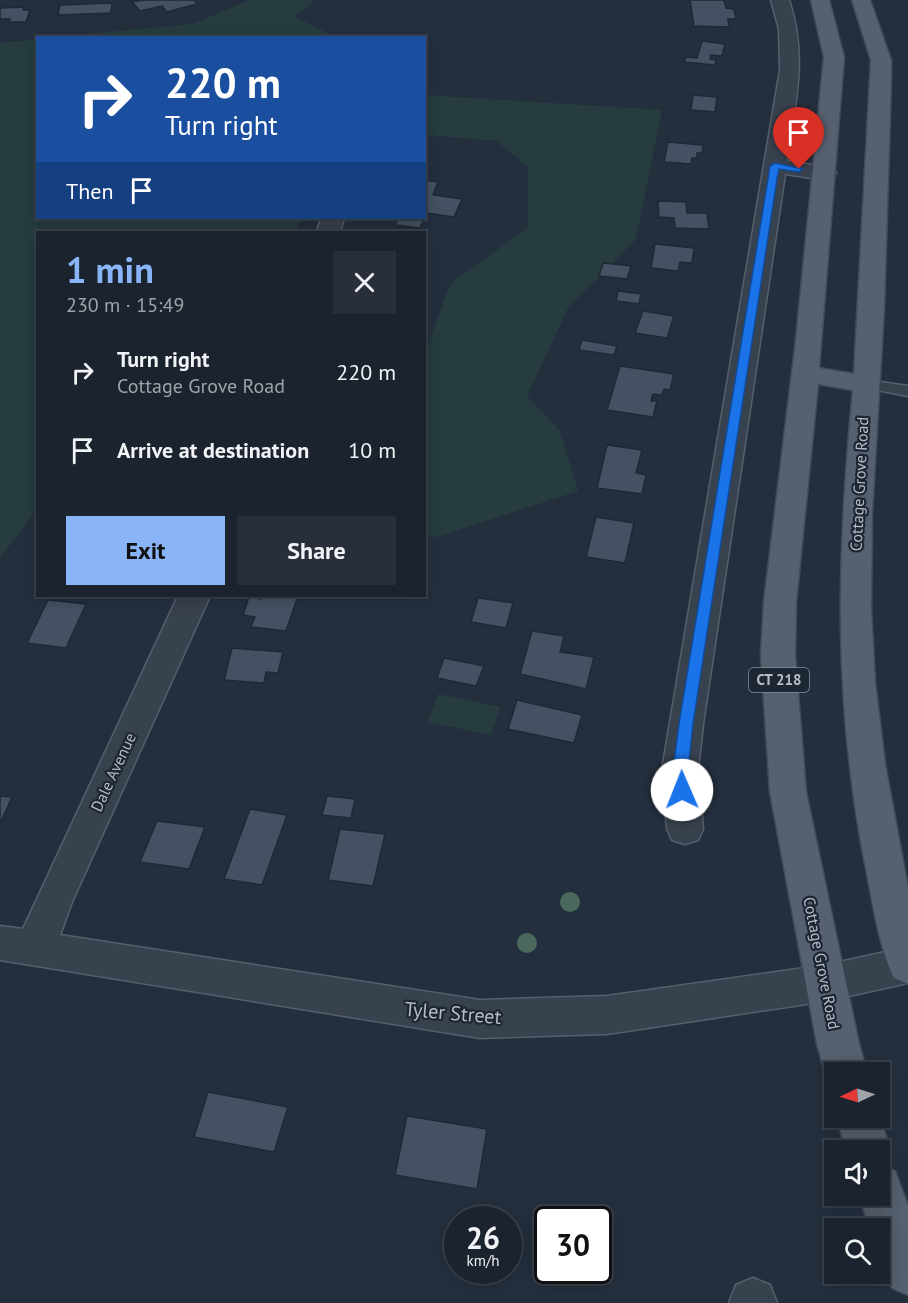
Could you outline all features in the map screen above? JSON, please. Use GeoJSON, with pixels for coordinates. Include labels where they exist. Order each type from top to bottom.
{"type":"FeatureCollection","features":[{"type":"Feature","properties":{"kind":"main road","name":"Cottage Grove Road"},"geometry":{"type":"LineString","coordinates":[[820,0],[834,57],[806,374],[780,602],[778,655],[788,792],[844,1062]]}},
{"type":"Feature","properties":{"kind":"main road","name":"Cottage Grove Road"},"geometry":{"type":"LineString","coordinates":[[861,0],[881,60],[867,384],[855,545],[856,642],[867,765],[893,909],[908,965]]}},
{"type":"Feature","properties":{"kind":"main road"},"geometry":{"type":"LineString","coordinates":[[834,57],[881,60]]}},
{"type":"Feature","properties":{"kind":"main road"},"geometry":{"type":"LineString","coordinates":[[806,374],[867,384]]}},
{"type":"Feature","properties":{"kind":"main road"},"geometry":{"type":"LineString","coordinates":[[885,1206],[908,1272]]}},
{"type":"Feature","properties":{"kind":"street"},"geometry":{"type":"LineString","coordinates":[[685,829],[680,770],[686,724],[790,70],[789,29],[780,0]]}},
{"type":"Feature","properties":{"kind":"street"},"geometry":{"type":"LineString","coordinates":[[775,166],[825,172]]}},
{"type":"Feature","properties":{"kind":"street","name":"Dale Avenue"},"geometry":{"type":"LineString","coordinates":[[17,946],[53,902],[194,597]]}},
{"type":"Feature","properties":{"kind":"street","name":"Tyler Street"},"geometry":{"type":"LineString","coordinates":[[17,946],[480,1019],[607,1015],[826,983],[908,965]]}},
{"type":"Feature","properties":{"kind":"lane"},"geometry":{"type":"LineString","coordinates":[[867,384],[908,391]]}},
{"type":"Feature","properties":{"kind":"green space"},"geometry":{"type":"Polygon","coordinates":[[[249,0],[315,0],[295,17],[333,36],[62,36],[193,24],[249,0]]]}},
{"type":"Feature","properties":{"kind":"green space"},"geometry":{"type":"Polygon","coordinates":[[[36,39],[36,219],[301,219],[295,231],[36,231],[36,510],[0,558],[0,43],[36,39]]]}},
{"type":"Feature","properties":{"kind":"green space"},"geometry":{"type":"Polygon","coordinates":[[[426,95],[662,110],[636,239],[568,308],[527,396],[560,431],[578,491],[437,537],[426,536],[426,350],[450,284],[528,227],[528,167],[497,141],[426,135],[426,95]]]}},
{"type":"Feature","properties":{"kind":"green space"},"geometry":{"type":"Polygon","coordinates":[[[438,694],[500,707],[491,735],[428,722],[438,694]]]}},
{"type":"Feature","properties":{"kind":"building"},"geometry":{"type":"Polygon","coordinates":[[[194,0],[197,4],[167,12],[162,6],[140,11],[132,2],[194,0]]]}},
{"type":"Feature","properties":{"kind":"building"},"geometry":{"type":"Polygon","coordinates":[[[690,0],[724,0],[726,8],[734,9],[736,19],[728,19],[729,27],[694,26],[690,0]]]}},
{"type":"Feature","properties":{"kind":"building"},"geometry":{"type":"Polygon","coordinates":[[[112,3],[111,13],[58,15],[60,5],[112,3]]]}},
{"type":"Feature","properties":{"kind":"building"},"geometry":{"type":"Polygon","coordinates":[[[24,7],[23,10],[30,10],[26,22],[9,22],[10,19],[0,19],[0,8],[24,7]]]}},
{"type":"Feature","properties":{"kind":"building"},"geometry":{"type":"Polygon","coordinates":[[[702,41],[725,44],[722,56],[711,55],[710,59],[716,60],[715,65],[684,62],[686,57],[697,58],[702,41]]]}},
{"type":"Feature","properties":{"kind":"building"},"geometry":{"type":"Polygon","coordinates":[[[693,95],[717,97],[715,112],[691,110],[693,95]]]}},
{"type":"Feature","properties":{"kind":"building"},"geometry":{"type":"Polygon","coordinates":[[[668,142],[703,145],[702,153],[697,153],[697,158],[692,158],[691,164],[664,162],[668,142]]]}},
{"type":"Feature","properties":{"kind":"building"},"geometry":{"type":"Polygon","coordinates":[[[426,180],[438,182],[433,195],[462,199],[454,217],[427,213],[426,215],[426,180]]]}},
{"type":"Feature","properties":{"kind":"building"},"geometry":{"type":"Polygon","coordinates":[[[658,201],[686,202],[687,213],[707,213],[709,229],[675,228],[674,218],[659,217],[658,201]]]}},
{"type":"Feature","properties":{"kind":"building"},"geometry":{"type":"Polygon","coordinates":[[[398,219],[424,219],[420,228],[395,225],[398,219]]]}},
{"type":"Feature","properties":{"kind":"building"},"geometry":{"type":"Polygon","coordinates":[[[655,244],[694,248],[692,263],[680,262],[678,271],[651,268],[655,244]]]}},
{"type":"Feature","properties":{"kind":"building"},"geometry":{"type":"Polygon","coordinates":[[[603,263],[631,266],[627,279],[599,276],[603,263]]]}},
{"type":"Feature","properties":{"kind":"building"},"geometry":{"type":"Polygon","coordinates":[[[618,291],[641,294],[639,304],[616,301],[618,291]]]}},
{"type":"Feature","properties":{"kind":"building"},"geometry":{"type":"Polygon","coordinates":[[[643,311],[674,316],[667,338],[635,333],[643,311]]]}},
{"type":"Feature","properties":{"kind":"building"},"geometry":{"type":"Polygon","coordinates":[[[582,340],[617,346],[614,355],[579,350],[582,340]]]}},
{"type":"Feature","properties":{"kind":"building"},"geometry":{"type":"Polygon","coordinates":[[[620,366],[674,374],[670,390],[664,389],[662,395],[653,394],[651,401],[657,401],[653,417],[607,410],[620,366]]]}},
{"type":"Feature","properties":{"kind":"building"},"geometry":{"type":"Polygon","coordinates":[[[607,445],[642,450],[636,473],[646,475],[642,494],[597,488],[607,445]]]}},
{"type":"Feature","properties":{"kind":"building"},"geometry":{"type":"Polygon","coordinates":[[[596,517],[634,523],[625,563],[586,557],[596,517]]]}},
{"type":"Feature","properties":{"kind":"building"},"geometry":{"type":"Polygon","coordinates":[[[249,597],[261,599],[262,597],[298,597],[286,631],[251,627],[255,617],[243,615],[249,597]]]}},
{"type":"Feature","properties":{"kind":"building"},"geometry":{"type":"Polygon","coordinates":[[[478,598],[513,603],[506,628],[471,622],[478,598]]]}},
{"type":"Feature","properties":{"kind":"building"},"geometry":{"type":"Polygon","coordinates":[[[48,600],[86,604],[66,648],[27,643],[48,600]]]}},
{"type":"Feature","properties":{"kind":"building"},"geometry":{"type":"Polygon","coordinates":[[[532,631],[564,636],[560,652],[594,657],[586,689],[520,674],[532,631]]]}},
{"type":"Feature","properties":{"kind":"building"},"geometry":{"type":"Polygon","coordinates":[[[232,648],[283,652],[278,673],[266,672],[264,683],[224,680],[232,648]]]}},
{"type":"Feature","properties":{"kind":"building"},"geometry":{"type":"Polygon","coordinates":[[[444,658],[484,666],[476,686],[437,678],[444,658]]]}},
{"type":"Feature","properties":{"kind":"building"},"geometry":{"type":"Polygon","coordinates":[[[517,700],[582,715],[574,743],[508,729],[517,700]]]}},
{"type":"Feature","properties":{"kind":"building"},"geometry":{"type":"Polygon","coordinates":[[[0,796],[12,797],[0,824],[0,796]]]}},
{"type":"Feature","properties":{"kind":"building"},"geometry":{"type":"Polygon","coordinates":[[[327,796],[355,799],[351,818],[322,815],[327,796]]]}},
{"type":"Feature","properties":{"kind":"building"},"geometry":{"type":"Polygon","coordinates":[[[250,809],[287,815],[262,885],[224,879],[250,809]]]}},
{"type":"Feature","properties":{"kind":"building"},"geometry":{"type":"Polygon","coordinates":[[[157,821],[205,827],[189,869],[140,862],[157,821]]]}},
{"type":"Feature","properties":{"kind":"building"},"geometry":{"type":"Polygon","coordinates":[[[340,829],[385,834],[373,886],[328,880],[340,829]]]}},
{"type":"Feature","properties":{"kind":"building"},"geometry":{"type":"Polygon","coordinates":[[[208,1092],[288,1107],[274,1152],[194,1137],[208,1092]]]}},
{"type":"Feature","properties":{"kind":"building"},"geometry":{"type":"Polygon","coordinates":[[[407,1116],[487,1129],[477,1189],[395,1175],[407,1116]]]}},
{"type":"Feature","properties":{"kind":"route"},"geometry":{"type":"LineString","coordinates":[[682,790],[680,770],[686,724],[772,179],[775,166],[799,169]]}}]}
